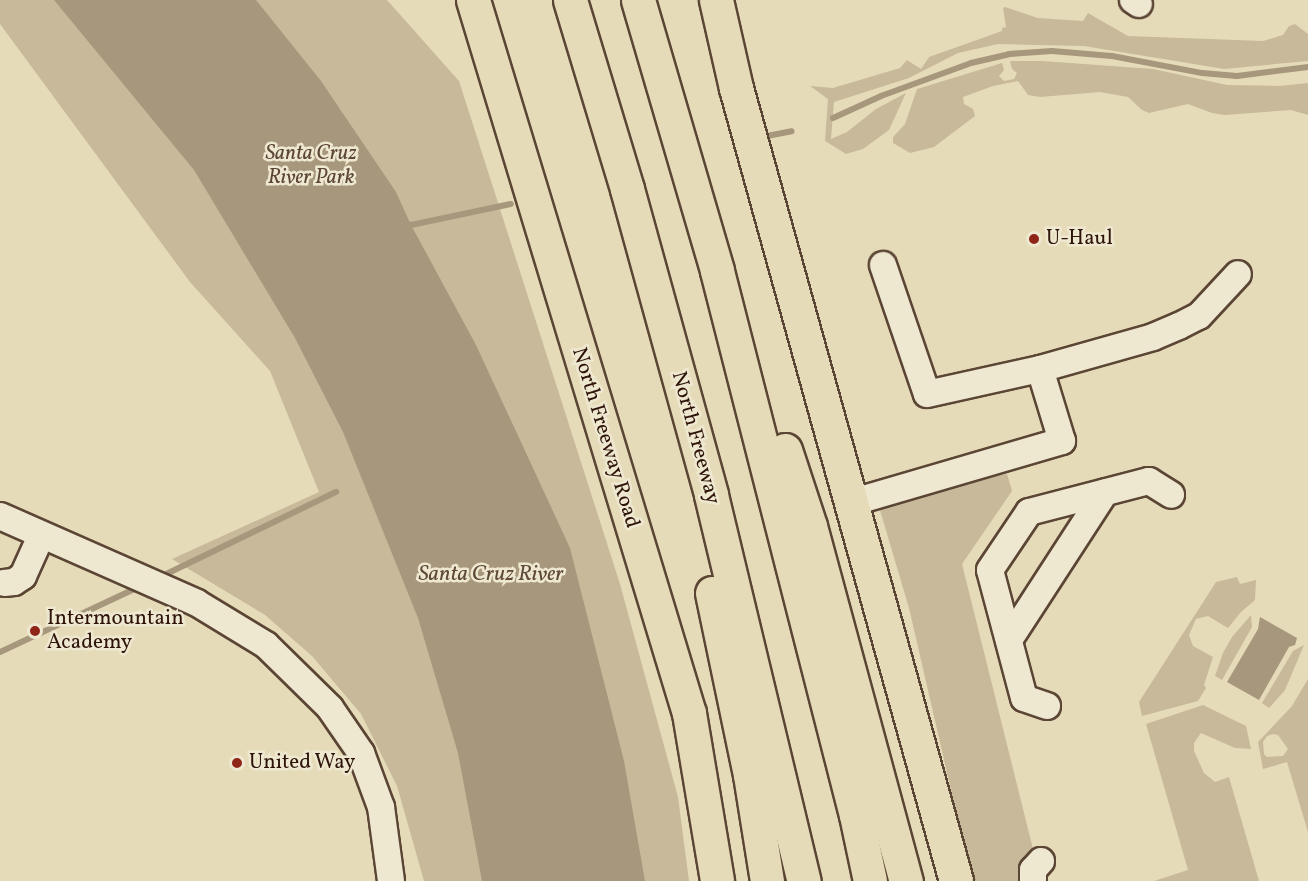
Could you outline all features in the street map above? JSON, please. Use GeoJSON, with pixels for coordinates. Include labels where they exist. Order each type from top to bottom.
{"type":"FeatureCollection","features":[{"type":"Feature","properties":{"kind":"main road","name":"North Freeway Road"},"geometry":{"type":"LineString","coordinates":[[473,0],[689,713],[717,881]]}},
{"type":"Feature","properties":{"kind":"main road","name":"North Freeway"},"geometry":{"type":"LineString","coordinates":[[570,0],[627,189],[711,495],[804,881]]}},
{"type":"Feature","properties":{"kind":"main road"},"geometry":{"type":"LineString","coordinates":[[638,0],[691,178],[770,474],[856,815],[870,881]]}},
{"type":"Feature","properties":{"kind":"main road"},"geometry":{"type":"LineString","coordinates":[[716,0],[736,88],[956,881]]}},
{"type":"Feature","properties":{"kind":"main road"},"geometry":{"type":"LineString","coordinates":[[691,178],[810,525],[906,881]]}},
{"type":"Feature","properties":{"kind":"main road"},"geometry":{"type":"LineString","coordinates":[[627,189],[750,775],[767,881]]}},
{"type":"Feature","properties":{"kind":"street"},"geometry":{"type":"LineString","coordinates":[[883,265],[927,394],[1040,369],[1154,337],[1198,316],[1238,274]]}},
{"type":"Feature","properties":{"kind":"street"},"geometry":{"type":"LineString","coordinates":[[850,503],[1062,441],[1040,369]]}},
{"type":"Feature","properties":{"kind":"street"},"geometry":{"type":"LineString","coordinates":[[1047,706],[1024,698],[990,570],[1029,512],[1149,481],[1171,495]]}},
{"type":"Feature","properties":{"kind":"street"},"geometry":{"type":"LineString","coordinates":[[1009,640],[1105,492]]}},
{"type":"Feature","properties":{"kind":"street"},"geometry":{"type":"LineString","coordinates":[[0,516],[40,536],[197,603],[267,645],[330,708],[362,753],[381,807],[391,881]]}},
{"type":"Feature","properties":{"kind":"street"},"geometry":{"type":"LineString","coordinates":[[4,583],[14,582],[23,576],[40,536]]}},
{"type":"Feature","properties":{"kind":"green space","name":"Santa Cruz River Park"},"geometry":{"type":"Polygon","coordinates":[[[0,0],[387,0],[459,81],[620,584],[678,797],[689,881],[424,881],[397,786],[361,714],[312,656],[265,615],[172,559],[319,492],[270,371],[190,282],[0,24],[0,0]]]}},
{"type":"Feature","properties":{"kind":"green space"},"geometry":{"type":"Polygon","coordinates":[[[1003,8],[1038,18],[1083,21],[1088,13],[1128,36],[1263,41],[1283,35],[1289,26],[1295,24],[1308,34],[1308,61],[1224,69],[1084,46],[998,44],[958,53],[909,78],[834,102],[831,139],[847,132],[876,109],[906,93],[889,130],[863,149],[846,154],[825,141],[828,99],[810,86],[833,88],[900,68],[907,60],[921,69],[929,57],[1002,31],[1002,28],[1006,27],[1003,8]]]}},
{"type":"Feature","properties":{"kind":"green space"},"geometry":{"type":"Polygon","coordinates":[[[1010,61],[1153,69],[1227,85],[1280,86],[1308,83],[1308,115],[1291,110],[1225,115],[1188,104],[1149,113],[1142,110],[1128,97],[1100,92],[1040,97],[1028,95],[1018,81],[993,86],[963,97],[964,104],[973,109],[975,116],[934,147],[910,153],[893,143],[893,137],[905,124],[917,89],[1002,63],[1004,70],[999,76],[1004,81],[1014,79],[1017,73],[1012,69],[1010,61]]]}},
{"type":"Feature","properties":{"kind":"green space"},"geometry":{"type":"Polygon","coordinates":[[[1007,474],[1012,491],[962,564],[1041,881],[972,881],[909,608],[877,500],[1007,474]]]}},
{"type":"Feature","properties":{"kind":"green space"},"geometry":{"type":"Polygon","coordinates":[[[1237,577],[1240,584],[1256,580],[1255,600],[1228,628],[1208,616],[1196,619],[1189,635],[1193,646],[1213,657],[1204,685],[1206,688],[1198,701],[1142,716],[1139,702],[1216,582],[1237,577]]]}},
{"type":"Feature","properties":{"kind":"green space"},"geometry":{"type":"Polygon","coordinates":[[[1251,615],[1252,627],[1222,680],[1215,676],[1223,653],[1232,637],[1251,615]]]}},
{"type":"Feature","properties":{"kind":"green space"},"geometry":{"type":"Polygon","coordinates":[[[1304,645],[1285,690],[1269,708],[1262,703],[1293,651],[1304,645]]]}},
{"type":"Feature","properties":{"kind":"green space"},"geometry":{"type":"Polygon","coordinates":[[[1308,679],[1308,832],[1287,762],[1263,769],[1258,742],[1292,706],[1308,679]],[[1278,735],[1267,736],[1263,742],[1264,754],[1267,757],[1283,756],[1288,749],[1278,735]]]}},
{"type":"Feature","properties":{"kind":"green space"},"geometry":{"type":"Polygon","coordinates":[[[1203,705],[1246,726],[1251,749],[1235,748],[1201,733],[1194,743],[1194,751],[1204,773],[1215,782],[1229,777],[1259,881],[1154,881],[1188,870],[1146,724],[1203,705]]]}},
{"type":"Feature","properties":{"kind":"water","name":"Santa Cruz River"},"geometry":{"type":"Polygon","coordinates":[[[54,0],[256,0],[321,81],[396,192],[411,225],[476,345],[570,548],[624,761],[645,881],[482,881],[458,753],[418,618],[343,432],[295,338],[194,170],[54,0]]]}},
{"type":"Feature","properties":{"kind":"water"},"geometry":{"type":"Polygon","coordinates":[[[1260,617],[1297,638],[1295,645],[1289,647],[1259,700],[1227,682],[1258,629],[1260,617]]]}},
{"type":"Feature","properties":{"kind":"waterway"},"geometry":{"type":"LineString","coordinates":[[833,118],[881,96],[971,63],[1009,54],[1052,51],[1112,56],[1202,73],[1237,76],[1308,67]]}},
{"type":"Feature","properties":{"kind":"waterway"},"geometry":{"type":"LineString","coordinates":[[767,136],[792,131]]}},
{"type":"Feature","properties":{"kind":"waterway"},"geometry":{"type":"LineString","coordinates":[[403,224],[411,225],[511,204]]}},
{"type":"Feature","properties":{"kind":"waterway"},"geometry":{"type":"LineString","coordinates":[[158,578],[336,492]]}},
{"type":"Feature","properties":{"kind":"waterway"},"geometry":{"type":"LineString","coordinates":[[0,652],[141,586]]}},
{"type":"Feature","properties":{"kind":"place","name":"U-Haul"},"geometry":{"type":"Point","coordinates":[1034,239]}},
{"type":"Feature","properties":{"kind":"place","name":"Intermountain Academy"},"geometry":{"type":"Point","coordinates":[35,631]}},
{"type":"Feature","properties":{"kind":"place","name":"United Way"},"geometry":{"type":"Point","coordinates":[237,763]}}]}
